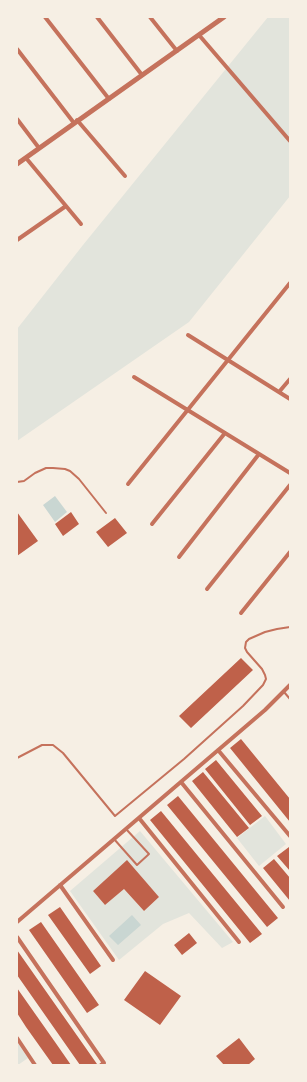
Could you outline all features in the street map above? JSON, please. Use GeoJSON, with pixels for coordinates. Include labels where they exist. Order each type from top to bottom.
{"type":"FeatureCollection","features":[{"type":"Feature","properties":{"kind":"street"},"geometry":{"type":"LineString","coordinates":[[45,17],[109,98]]}},
{"type":"Feature","properties":{"kind":"street"},"geometry":{"type":"LineString","coordinates":[[97,17],[142,75]]}},
{"type":"Feature","properties":{"kind":"street"},"geometry":{"type":"LineString","coordinates":[[150,17],[177,51]]}},
{"type":"Feature","properties":{"kind":"street"},"geometry":{"type":"LineString","coordinates":[[17,164],[200,35],[216,19],[224,17]]}},
{"type":"Feature","properties":{"kind":"street"},"geometry":{"type":"LineString","coordinates":[[200,35],[290,141]]}},
{"type":"Feature","properties":{"kind":"street"},"geometry":{"type":"LineString","coordinates":[[17,49],[75,122],[125,176]]}},
{"type":"Feature","properties":{"kind":"street"},"geometry":{"type":"LineString","coordinates":[[17,118],[39,148]]}},
{"type":"Feature","properties":{"kind":"street"},"geometry":{"type":"LineString","coordinates":[[26,158],[81,224]]}},
{"type":"Feature","properties":{"kind":"street"},"geometry":{"type":"LineString","coordinates":[[17,240],[66,206]]}},
{"type":"Feature","properties":{"kind":"street"},"geometry":{"type":"LineString","coordinates":[[128,484],[290,283]]}},
{"type":"Feature","properties":{"kind":"street"},"geometry":{"type":"LineString","coordinates":[[188,335],[290,399]]}},
{"type":"Feature","properties":{"kind":"street"},"geometry":{"type":"LineString","coordinates":[[134,377],[290,473]]}},
{"type":"Feature","properties":{"kind":"street"},"geometry":{"type":"LineString","coordinates":[[279,392],[290,379]]}},
{"type":"Feature","properties":{"kind":"street"},"geometry":{"type":"LineString","coordinates":[[152,524],[225,433]]}},
{"type":"Feature","properties":{"kind":"street"},"geometry":{"type":"LineString","coordinates":[[179,557],[259,454]]}},
{"type":"Feature","properties":{"kind":"street"},"geometry":{"type":"LineString","coordinates":[[207,589],[290,485]]}},
{"type":"Feature","properties":{"kind":"street"},"geometry":{"type":"LineString","coordinates":[[241,613],[290,552]]}},
{"type":"Feature","properties":{"kind":"street"},"geometry":{"type":"LineString","coordinates":[[17,922],[265,710],[290,685]]}},
{"type":"Feature","properties":{"kind":"street"},"geometry":{"type":"LineString","coordinates":[[218,750],[290,836]]}},
{"type":"Feature","properties":{"kind":"street"},"geometry":{"type":"LineString","coordinates":[[181,782],[283,907]]}},
{"type":"Feature","properties":{"kind":"street"},"geometry":{"type":"LineString","coordinates":[[139,818],[239,942]]}},
{"type":"Feature","properties":{"kind":"street"},"geometry":{"type":"LineString","coordinates":[[60,886],[113,960]]}},
{"type":"Feature","properties":{"kind":"street"},"geometry":{"type":"LineString","coordinates":[[17,937],[104,1063],[101,1065]]}},
{"type":"Feature","properties":{"kind":"street"},"geometry":{"type":"LineString","coordinates":[[17,1038],[35,1065]]}},
{"type":"Feature","properties":{"kind":"lane"},"geometry":{"type":"LineString","coordinates":[[17,482],[24,481],[35,473],[46,468],[59,468],[70,471],[79,479],[106,514]]}},
{"type":"Feature","properties":{"kind":"lane"},"geometry":{"type":"LineString","coordinates":[[17,758],[42,745],[53,745],[63,753],[115,816],[190,753],[243,706],[263,685],[266,675],[247,652],[245,648],[246,642],[249,639],[265,632],[290,627]]}},
{"type":"Feature","properties":{"kind":"lane"},"geometry":{"type":"LineString","coordinates":[[284,692],[290,698]]}},
{"type":"Feature","properties":{"kind":"lane"},"geometry":{"type":"LineString","coordinates":[[114,839],[137,865],[149,854],[126,829]]}},
{"type":"Feature","properties":{"kind":"shaded area"},"geometry":{"type":"Polygon","coordinates":[[[268,17],[290,17],[290,196],[189,322],[17,441],[17,329],[83,245],[268,17]]]}},
{"type":"Feature","properties":{"kind":"shaded area"},"geometry":{"type":"Polygon","coordinates":[[[55,496],[67,512],[55,522],[43,505],[55,496]]]}},
{"type":"Feature","properties":{"kind":"shaded area"},"geometry":{"type":"Polygon","coordinates":[[[265,816],[286,844],[259,866],[237,838],[265,816]]]}},
{"type":"Feature","properties":{"kind":"shaded area"},"geometry":{"type":"Polygon","coordinates":[[[140,831],[233,942],[222,948],[189,913],[163,924],[119,960],[70,891],[140,831]],[[127,861],[93,891],[105,905],[124,889],[144,911],[159,897],[127,861]]]}},
{"type":"Feature","properties":{"kind":"shaded area"},"geometry":{"type":"Polygon","coordinates":[[[132,915],[141,925],[118,945],[109,936],[132,915]]]}},
{"type":"Feature","properties":{"kind":"shaded area"},"geometry":{"type":"Polygon","coordinates":[[[17,1042],[28,1058],[18,1065],[17,1065],[17,1042]]]}},
{"type":"Feature","properties":{"kind":"building"},"geometry":{"type":"Polygon","coordinates":[[[17,512],[38,541],[17,556],[17,512]]]}},
{"type":"Feature","properties":{"kind":"building"},"geometry":{"type":"Polygon","coordinates":[[[71,512],[79,524],[63,536],[55,524],[71,512]]]}},
{"type":"Feature","properties":{"kind":"building"},"geometry":{"type":"Polygon","coordinates":[[[115,518],[127,533],[108,547],[96,532],[115,518]]]}},
{"type":"Feature","properties":{"kind":"building"},"geometry":{"type":"Polygon","coordinates":[[[241,658],[253,670],[191,728],[179,716],[241,658]]]}},
{"type":"Feature","properties":{"kind":"building"},"geometry":{"type":"Polygon","coordinates":[[[241,739],[290,799],[290,822],[230,748],[241,739]]]}},
{"type":"Feature","properties":{"kind":"building"},"geometry":{"type":"Polygon","coordinates":[[[216,760],[262,816],[250,825],[205,769],[216,760]]]}},
{"type":"Feature","properties":{"kind":"building"},"geometry":{"type":"Polygon","coordinates":[[[203,772],[249,828],[237,837],[192,781],[203,772]]]}},
{"type":"Feature","properties":{"kind":"building"},"geometry":{"type":"Polygon","coordinates":[[[178,796],[278,918],[267,927],[167,805],[178,796]]]}},
{"type":"Feature","properties":{"kind":"building"},"geometry":{"type":"Polygon","coordinates":[[[161,811],[262,934],[250,943],[150,820],[161,811]]]}},
{"type":"Feature","properties":{"kind":"building"},"geometry":{"type":"Polygon","coordinates":[[[289,847],[290,849],[290,871],[277,856],[289,847]]]}},
{"type":"Feature","properties":{"kind":"building"},"geometry":{"type":"Polygon","coordinates":[[[274,859],[290,878],[290,901],[263,868],[274,859]]]}},
{"type":"Feature","properties":{"kind":"building"},"geometry":{"type":"Polygon","coordinates":[[[127,860],[159,897],[144,911],[124,889],[105,905],[93,891],[127,860]]]}},
{"type":"Feature","properties":{"kind":"building"},"geometry":{"type":"Polygon","coordinates":[[[60,907],[101,966],[90,974],[48,915],[60,907]]]}},
{"type":"Feature","properties":{"kind":"building"},"geometry":{"type":"Polygon","coordinates":[[[41,922],[99,1005],[87,1013],[29,930],[41,922]]]}},
{"type":"Feature","properties":{"kind":"building"},"geometry":{"type":"Polygon","coordinates":[[[189,933],[197,943],[182,955],[174,945],[189,933]]]}},
{"type":"Feature","properties":{"kind":"building"},"geometry":{"type":"Polygon","coordinates":[[[17,950],[97,1064],[96,1065],[80,1065],[17,975],[17,950]]]}},
{"type":"Feature","properties":{"kind":"building"},"geometry":{"type":"Polygon","coordinates":[[[145,971],[181,996],[160,1025],[124,1000],[145,971]]]}},
{"type":"Feature","properties":{"kind":"building"},"geometry":{"type":"Polygon","coordinates":[[[17,988],[71,1065],[53,1065],[26,1027],[17,1013],[17,988]]]}},
{"type":"Feature","properties":{"kind":"building"},"geometry":{"type":"Polygon","coordinates":[[[239,1038],[255,1059],[248,1065],[224,1065],[216,1056],[239,1038]]]}}]}
